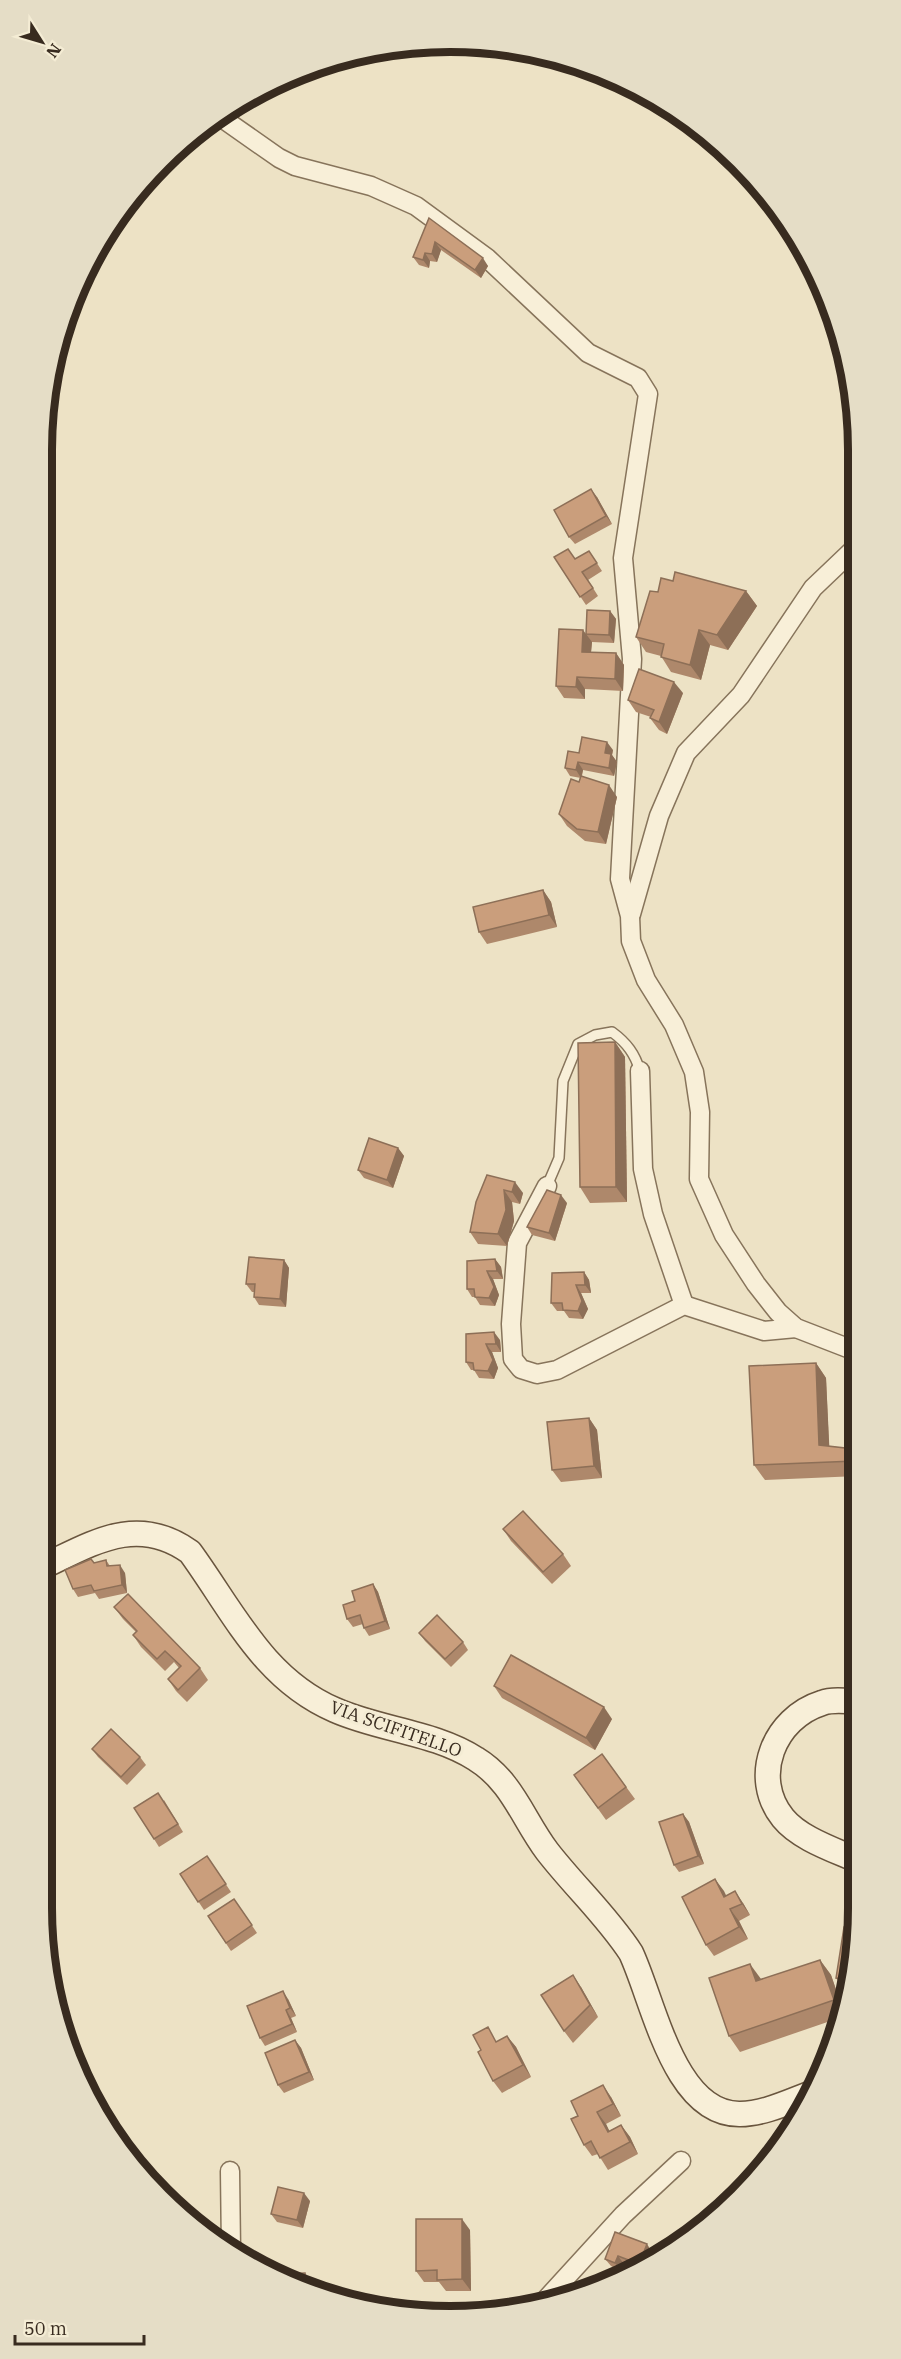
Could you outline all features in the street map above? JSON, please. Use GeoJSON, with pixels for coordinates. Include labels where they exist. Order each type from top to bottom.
{"type":"FeatureCollection","features":[{"type":"Feature","properties":{"kind":"main road","name":"VIA SCIFITELLO"},"geometry":{"type":"LineString","coordinates":[[52,1563],[114,1535],[142,1533],[178,1543],[190,1552],[239,1627],[286,1680],[334,1710],[456,1749],[475,1758],[500,1778],[547,1850],[631,1953],[680,2076],[694,2094],[712,2108],[725,2113],[742,2114],[801,2096]]}},
{"type":"Feature","properties":{"kind":"main road"},"geometry":{"type":"LineString","coordinates":[[848,1702],[823,1702],[788,1723],[774,1746],[767,1764],[772,1802],[784,1820],[804,1835],[848,1856]]}},
{"type":"Feature","properties":{"kind":"street"},"geometry":{"type":"LineString","coordinates":[[227,122],[279,158],[295,166],[371,186],[416,206],[487,258],[588,353],[638,378],[648,394],[623,558],[632,659],[620,879],[630,916],[633,953],[645,980],[674,1025],[694,1072],[700,1112],[697,1166],[705,1195],[739,1260],[778,1312],[796,1328],[848,1348]]}},
{"type":"Feature","properties":{"kind":"street"},"geometry":{"type":"LineString","coordinates":[[630,916],[659,816],[686,753],[741,696],[813,588],[848,555]]}},
{"type":"Feature","properties":{"kind":"street"},"geometry":{"type":"LineString","coordinates":[[640,1071],[643,1168],[653,1214],[684,1305]]}},
{"type":"Feature","properties":{"kind":"street"},"geometry":{"type":"LineString","coordinates":[[547,1186],[518,1243],[510,1324],[513,1359],[520,1369],[537,1374],[557,1370],[684,1305],[764,1331],[796,1328]]}},
{"type":"Feature","properties":{"kind":"street"},"geometry":{"type":"LineString","coordinates":[[551,2294],[623,2215],[681,2161]]}},
{"type":"Feature","properties":{"kind":"street"},"geometry":{"type":"LineString","coordinates":[[230,2171],[231,2240]]}},
{"type":"Feature","properties":{"kind":"lane"},"geometry":{"type":"LineString","coordinates":[[547,1186],[559,1158],[563,1081],[578,1044],[595,1035],[612,1032],[635,1056],[640,1071]]}},
{"type":"Feature","properties":{"kind":"building"},"geometry":{"type":"Polygon","coordinates":[[[429,218],[483,258],[475,270],[435,242],[432,254],[425,253],[423,260],[413,257],[429,218]]]}},
{"type":"Feature","properties":{"kind":"building"},"geometry":{"type":"Polygon","coordinates":[[[591,489],[606,516],[569,537],[554,510],[591,489]]]}},
{"type":"Feature","properties":{"kind":"building"},"geometry":{"type":"Polygon","coordinates":[[[568,549],[575,559],[589,551],[597,563],[582,572],[593,588],[580,597],[554,557],[568,549]]]}},
{"type":"Feature","properties":{"kind":"building"},"geometry":{"type":"Polygon","coordinates":[[[675,572],[746,591],[717,635],[699,630],[690,665],[661,657],[664,644],[636,637],[650,591],[658,592],[661,578],[673,581],[675,572]]]}},
{"type":"Feature","properties":{"kind":"building"},"geometry":{"type":"Polygon","coordinates":[[[587,610],[610,611],[609,635],[586,634],[587,610]]]}},
{"type":"Feature","properties":{"kind":"building"},"geometry":{"type":"Polygon","coordinates":[[[559,629],[583,630],[582,652],[616,653],[615,679],[577,677],[576,687],[556,686],[559,629]]]}},
{"type":"Feature","properties":{"kind":"building"},"geometry":{"type":"Polygon","coordinates":[[[639,669],[674,682],[659,722],[650,718],[654,710],[628,700],[639,669]]]}},
{"type":"Feature","properties":{"kind":"building"},"geometry":{"type":"Polygon","coordinates":[[[582,737],[607,742],[605,753],[611,754],[609,768],[578,762],[576,770],[565,768],[568,751],[579,753],[582,737]]]}},
{"type":"Feature","properties":{"kind":"building"},"geometry":{"type":"Polygon","coordinates":[[[581,776],[609,785],[598,832],[577,829],[559,814],[571,779],[579,782],[581,776]]]}},
{"type":"Feature","properties":{"kind":"building"},"geometry":{"type":"Polygon","coordinates":[[[543,890],[549,915],[479,932],[473,907],[543,890]]]}},
{"type":"Feature","properties":{"kind":"building"},"geometry":{"type":"Polygon","coordinates":[[[615,1042],[616,1187],[580,1187],[578,1043],[615,1042]]]}},
{"type":"Feature","properties":{"kind":"building"},"geometry":{"type":"Polygon","coordinates":[[[369,1138],[398,1148],[387,1180],[358,1170],[369,1138]]]}},
{"type":"Feature","properties":{"kind":"building"},"geometry":{"type":"Polygon","coordinates":[[[487,1175],[515,1182],[512,1192],[504,1190],[506,1210],[498,1234],[470,1232],[476,1202],[487,1175]]]}},
{"type":"Feature","properties":{"kind":"building"},"geometry":{"type":"Polygon","coordinates":[[[547,1190],[561,1195],[549,1233],[527,1227],[547,1190]]]}},
{"type":"Feature","properties":{"kind":"building"},"geometry":{"type":"Polygon","coordinates":[[[249,1257],[284,1260],[280,1299],[254,1297],[255,1284],[246,1284],[249,1257]]]}},
{"type":"Feature","properties":{"kind":"building"},"geometry":{"type":"Polygon","coordinates":[[[495,1259],[497,1271],[487,1271],[494,1287],[489,1298],[475,1297],[474,1289],[467,1289],[467,1261],[495,1259]]]}},
{"type":"Feature","properties":{"kind":"building"},"geometry":{"type":"Polygon","coordinates":[[[584,1272],[585,1285],[576,1285],[582,1301],[578,1311],[563,1310],[562,1303],[551,1303],[552,1273],[584,1272]]]}},
{"type":"Feature","properties":{"kind":"building"},"geometry":{"type":"Polygon","coordinates":[[[494,1332],[496,1344],[486,1344],[493,1360],[488,1371],[474,1370],[473,1363],[466,1362],[466,1334],[494,1332]]]}},
{"type":"Feature","properties":{"kind":"building"},"geometry":{"type":"Polygon","coordinates":[[[816,1363],[819,1445],[848,1448],[848,1461],[754,1465],[749,1366],[816,1363]]]}},
{"type":"Feature","properties":{"kind":"building"},"geometry":{"type":"Polygon","coordinates":[[[589,1418],[594,1466],[552,1470],[547,1422],[589,1418]]]}},
{"type":"Feature","properties":{"kind":"building"},"geometry":{"type":"Polygon","coordinates":[[[523,1511],[563,1554],[543,1572],[503,1529],[523,1511]]]}},
{"type":"Feature","properties":{"kind":"building"},"geometry":{"type":"Polygon","coordinates":[[[91,1559],[94,1563],[106,1560],[107,1566],[120,1565],[122,1585],[94,1591],[91,1585],[73,1589],[65,1570],[91,1559]]]}},
{"type":"Feature","properties":{"kind":"building"},"geometry":{"type":"Polygon","coordinates":[[[373,1584],[385,1621],[364,1628],[360,1615],[347,1619],[343,1605],[355,1601],[352,1591],[373,1584]]]}},
{"type":"Feature","properties":{"kind":"building"},"geometry":{"type":"Polygon","coordinates":[[[128,1594],[200,1668],[178,1690],[168,1679],[181,1666],[165,1651],[157,1659],[133,1635],[137,1631],[114,1607],[128,1594]]]}},
{"type":"Feature","properties":{"kind":"building"},"geometry":{"type":"Polygon","coordinates":[[[437,1615],[463,1642],[445,1659],[419,1633],[437,1615]]]}},
{"type":"Feature","properties":{"kind":"building"},"geometry":{"type":"Polygon","coordinates":[[[511,1655],[604,1707],[586,1738],[494,1686],[511,1655]]]}},
{"type":"Feature","properties":{"kind":"building"},"geometry":{"type":"Polygon","coordinates":[[[111,1729],[140,1757],[121,1777],[92,1749],[111,1729]]]}},
{"type":"Feature","properties":{"kind":"building"},"geometry":{"type":"Polygon","coordinates":[[[602,1754],[626,1787],[598,1808],[574,1775],[602,1754]]]}},
{"type":"Feature","properties":{"kind":"building"},"geometry":{"type":"Polygon","coordinates":[[[158,1793],[178,1824],[154,1839],[134,1808],[158,1793]]]}},
{"type":"Feature","properties":{"kind":"building"},"geometry":{"type":"Polygon","coordinates":[[[683,1814],[698,1856],[674,1865],[659,1822],[683,1814]]]}},
{"type":"Feature","properties":{"kind":"building"},"geometry":{"type":"Polygon","coordinates":[[[207,1856],[226,1884],[198,1902],[180,1874],[207,1856]]]}},
{"type":"Feature","properties":{"kind":"building"},"geometry":{"type":"Polygon","coordinates":[[[715,1879],[724,1897],[735,1891],[742,1904],[730,1909],[739,1927],[706,1945],[682,1897],[715,1879]]]}},
{"type":"Feature","properties":{"kind":"building"},"geometry":{"type":"Polygon","coordinates":[[[234,1899],[252,1925],[226,1943],[208,1916],[234,1899]]]}},
{"type":"Feature","properties":{"kind":"building"},"geometry":{"type":"Polygon","coordinates":[[[844,1927],[848,1928],[842,1979],[836,1978],[844,1927]]]}},
{"type":"Feature","properties":{"kind":"building"},"geometry":{"type":"Polygon","coordinates":[[[820,1960],[834,2000],[729,2036],[709,1978],[750,1964],[756,1981],[820,1960]]]}},
{"type":"Feature","properties":{"kind":"building"},"geometry":{"type":"Polygon","coordinates":[[[573,1975],[590,2005],[564,2031],[541,1995],[573,1975]]]}},
{"type":"Feature","properties":{"kind":"building"},"geometry":{"type":"Polygon","coordinates":[[[283,1991],[290,2008],[286,2010],[292,2024],[260,2038],[247,2006],[283,1991]]]}},
{"type":"Feature","properties":{"kind":"building"},"geometry":{"type":"Polygon","coordinates":[[[488,2027],[496,2042],[507,2036],[523,2065],[493,2081],[478,2052],[481,2050],[473,2035],[488,2027]]]}},
{"type":"Feature","properties":{"kind":"building"},"geometry":{"type":"Polygon","coordinates":[[[295,2040],[309,2072],[278,2085],[265,2053],[295,2040]]]}},
{"type":"Feature","properties":{"kind":"building"},"geometry":{"type":"Polygon","coordinates":[[[603,2085],[613,2104],[597,2112],[608,2132],[621,2125],[630,2142],[600,2158],[591,2141],[584,2145],[571,2119],[578,2116],[571,2101],[603,2085]]]}},
{"type":"Feature","properties":{"kind":"building"},"geometry":{"type":"Polygon","coordinates":[[[278,2187],[304,2193],[297,2220],[271,2214],[278,2187]]]}},
{"type":"Feature","properties":{"kind":"building"},"geometry":{"type":"Polygon","coordinates":[[[416,2219],[462,2219],[462,2279],[437,2280],[437,2270],[416,2271],[416,2219]]]}},
{"type":"Feature","properties":{"kind":"building"},"geometry":{"type":"Polygon","coordinates":[[[615,2232],[647,2244],[642,2257],[633,2262],[618,2256],[615,2263],[605,2259],[615,2232]]]}},
{"type":"Feature","properties":{"kind":"building"},"geometry":{"type":"Polygon","coordinates":[[[292,2273],[305,2273],[305,2279],[298,2276],[292,2273]]]}}]}
